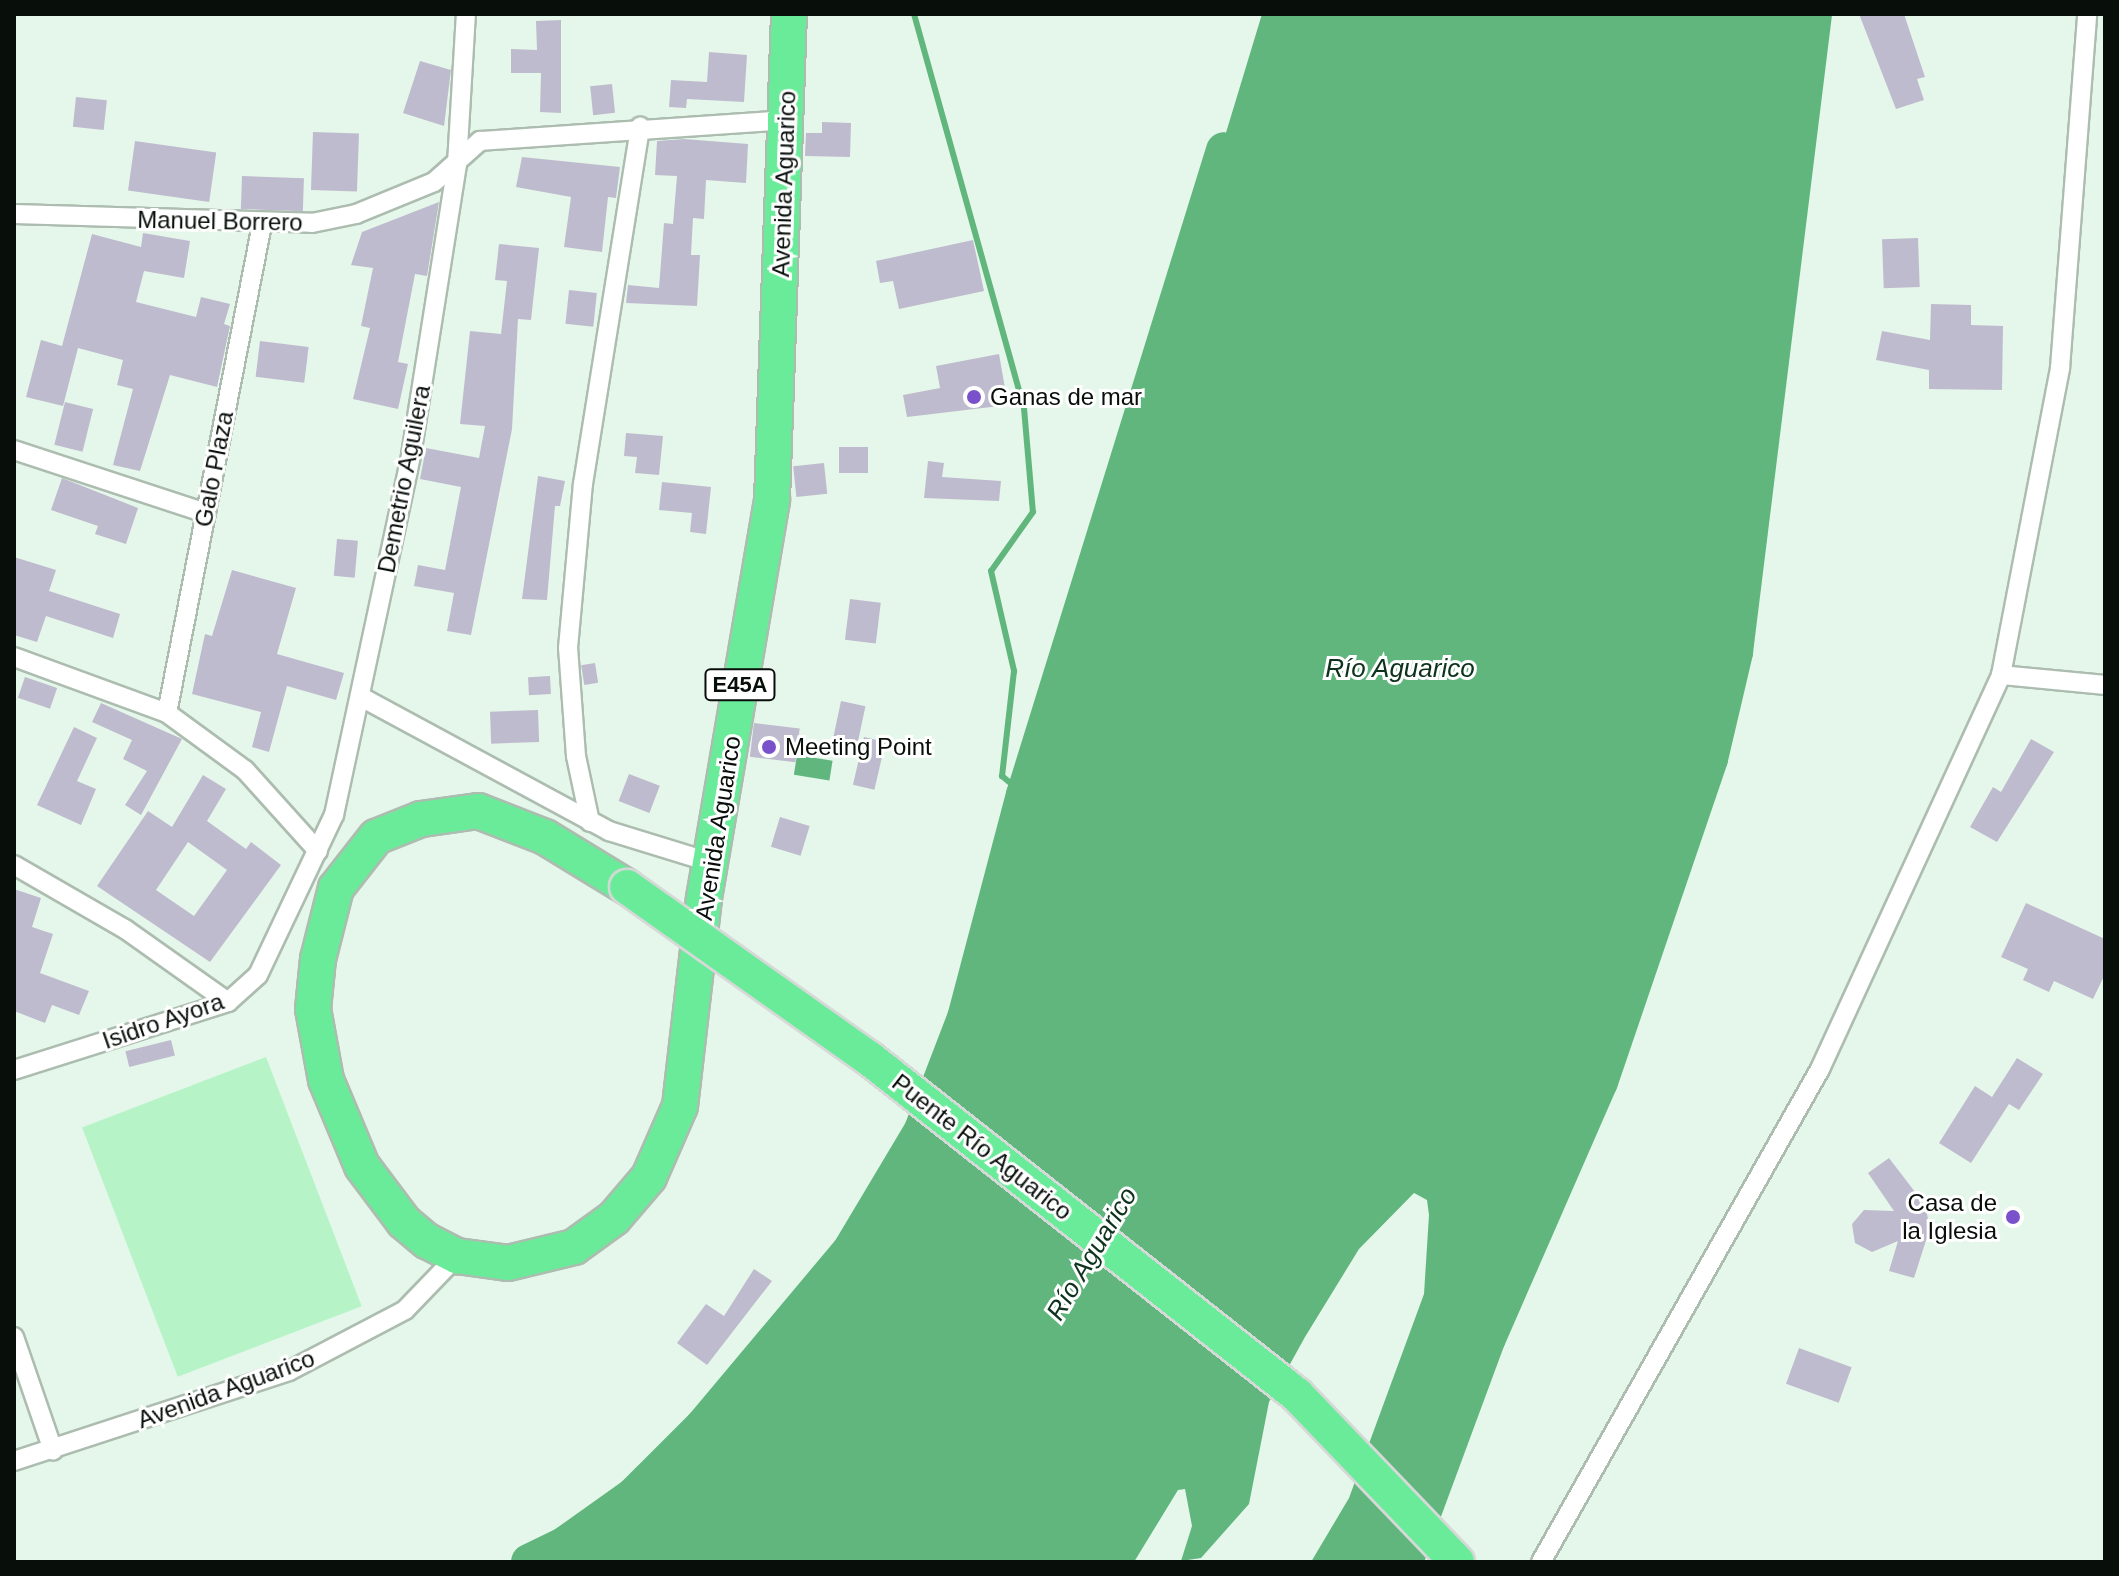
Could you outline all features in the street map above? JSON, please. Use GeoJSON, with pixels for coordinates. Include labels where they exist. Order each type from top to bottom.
{"type":"FeatureCollection","features":[{"type":"Feature","properties":{"kind":"highway","name":"Avenida Aguarico"},"geometry":{"type":"LineString","coordinates":[[457,1256],[508,1263],[574,1247],[614,1218],[649,1177],[683,1093],[710,862],[772,500],[789,14]]}},
{"type":"Feature","properties":{"kind":"highway","name":"Puente Río Aguarico"},"geometry":{"type":"LineString","coordinates":[[457,1256],[427,1241],[383,1197],[347,1138],[326,1080],[313,1009],[318,959],[336,888],[376,837],[421,819],[478,811],[545,837],[627,887],[870,1059],[1297,1395],[1457,1562]]}},
{"type":"Feature","properties":{"kind":"street","name":"Demetrio Aguilera"},"geometry":{"type":"LineString","coordinates":[[278,928],[334,815],[363,698],[411,455],[457,164],[466,14]]}},
{"type":"Feature","properties":{"kind":"street"},"geometry":{"type":"LineString","coordinates":[[1541,1562],[1820,1069],[2001,675],[2060,368],[2087,14]]}},
{"type":"Feature","properties":{"kind":"street","name":"Manuel Borrero"},"geometry":{"type":"LineString","coordinates":[[14,214],[262,226],[356,214],[434,182],[480,141],[640,127],[786,120]]}},
{"type":"Feature","properties":{"kind":"street"},"geometry":{"type":"LineString","coordinates":[[590,822],[576,756],[568,648],[583,484],[640,127]]}},
{"type":"Feature","properties":{"kind":"street","name":"Galo Plaza"},"geometry":{"type":"LineString","coordinates":[[167,713],[262,226]]}},
{"type":"Feature","properties":{"kind":"street"},"geometry":{"type":"LineString","coordinates":[[14,450],[206,513]]}},
{"type":"Feature","properties":{"kind":"street"},"geometry":{"type":"LineString","coordinates":[[14,657],[167,713],[245,770],[318,851]]}},
{"type":"Feature","properties":{"kind":"street"},"geometry":{"type":"LineString","coordinates":[[2001,675],[2105,685]]}},
{"type":"Feature","properties":{"kind":"street"},"geometry":{"type":"LineString","coordinates":[[363,698],[590,822],[710,862]]}},
{"type":"Feature","properties":{"kind":"street"},"geometry":{"type":"LineString","coordinates":[[14,865],[125,929],[228,1002]]}},
{"type":"Feature","properties":{"kind":"street","name":"Isidro Ayora"},"geometry":{"type":"LineString","coordinates":[[14,1070],[228,1002],[258,975],[278,928]]}},
{"type":"Feature","properties":{"kind":"street","name":"Avenida Aguarico"},"geometry":{"type":"LineString","coordinates":[[14,1461],[289,1371],[405,1310],[457,1256]]}},
{"type":"Feature","properties":{"kind":"street"},"geometry":{"type":"LineString","coordinates":[[14,1337],[53,1450]]}},
{"type":"Feature","properties":{"kind":"shaded area"},"geometry":{"type":"Polygon","coordinates":[[[266,1057],[362,1306],[178,1377],[82,1128],[266,1057]]]}},
{"type":"Feature","properties":{"kind":"water","name":"Río Aguarico"},"geometry":{"type":"Polygon","coordinates":[[[1262,14],[1814,14],[1735,652],[1710,759],[1600,1082],[1488,1338],[1405,1562],[1311,1562],[1349,1498],[1424,1294],[1429,1215],[1427,1200],[1414,1193],[1359,1249],[1305,1337],[1269,1402],[1249,1504],[1201,1558],[1181,1561],[1192,1526],[1185,1489],[1178,1490],[1134,1562],[529,1562],[564,1545],[633,1495],[703,1426],[850,1251],[922,1130],[965,1018],[993,901],[1262,14]]]}},
{"type":"Feature","properties":{"kind":"water"},"geometry":{"type":"Polygon","coordinates":[[[797,755],[833,761],[829,780],[794,775],[797,755]]]}},
{"type":"Feature","properties":{"kind":"building"},"geometry":{"type":"Polygon","coordinates":[[[1859,14],[1904,14],[1925,77],[1917,79],[1924,100],[1896,109],[1859,14]]]}},
{"type":"Feature","properties":{"kind":"building"},"geometry":{"type":"Polygon","coordinates":[[[561,20],[561,113],[540,112],[541,73],[511,73],[511,49],[537,50],[536,21],[561,20]]]}},
{"type":"Feature","properties":{"kind":"building"},"geometry":{"type":"Polygon","coordinates":[[[709,52],[747,55],[744,102],[687,99],[686,108],[669,107],[671,80],[707,82],[709,52]]]}},
{"type":"Feature","properties":{"kind":"building"},"geometry":{"type":"Polygon","coordinates":[[[420,61],[451,70],[444,126],[403,113],[420,61]]]}},
{"type":"Feature","properties":{"kind":"building"},"geometry":{"type":"Polygon","coordinates":[[[612,84],[615,113],[593,115],[590,86],[612,84]]]}},
{"type":"Feature","properties":{"kind":"building"},"geometry":{"type":"Polygon","coordinates":[[[76,97],[107,100],[104,130],[73,127],[76,97]]]}},
{"type":"Feature","properties":{"kind":"building"},"geometry":{"type":"Polygon","coordinates":[[[822,122],[851,123],[850,157],[805,156],[806,133],[822,133],[822,122]]]}},
{"type":"Feature","properties":{"kind":"building"},"geometry":{"type":"Polygon","coordinates":[[[313,132],[359,134],[357,192],[311,190],[313,132]]]}},
{"type":"Feature","properties":{"kind":"building"},"geometry":{"type":"Polygon","coordinates":[[[684,139],[748,144],[746,183],[706,180],[704,219],[693,218],[691,255],[700,255],[697,306],[626,303],[628,285],[659,288],[664,223],[673,224],[677,176],[655,175],[657,141],[684,139]]]}},
{"type":"Feature","properties":{"kind":"building"},"geometry":{"type":"Polygon","coordinates":[[[135,141],[216,152],[209,202],[128,191],[135,141]]]}},
{"type":"Feature","properties":{"kind":"building"},"geometry":{"type":"Polygon","coordinates":[[[522,157],[620,167],[616,198],[608,197],[602,252],[564,247],[571,197],[516,187],[522,157]]]}},
{"type":"Feature","properties":{"kind":"building"},"geometry":{"type":"Polygon","coordinates":[[[242,176],[304,178],[303,211],[241,209],[242,176]]]}},
{"type":"Feature","properties":{"kind":"building"},"geometry":{"type":"Polygon","coordinates":[[[439,202],[427,276],[415,274],[398,362],[408,364],[398,409],[353,399],[370,328],[361,326],[373,268],[351,265],[362,232],[439,202]]]}},
{"type":"Feature","properties":{"kind":"building"},"geometry":{"type":"Polygon","coordinates":[[[143,233],[190,241],[184,278],[144,271],[136,302],[196,317],[201,297],[230,304],[224,324],[230,326],[217,387],[170,375],[140,471],[113,465],[133,389],[117,385],[123,360],[78,348],[63,406],[26,397],[41,340],[62,346],[92,234],[141,247],[143,233]]]}},
{"type":"Feature","properties":{"kind":"building"},"geometry":{"type":"Polygon","coordinates":[[[1918,238],[1920,287],[1884,288],[1882,239],[1918,238]]]}},
{"type":"Feature","properties":{"kind":"building"},"geometry":{"type":"Polygon","coordinates":[[[973,240],[984,291],[899,309],[893,281],[880,283],[876,261],[973,240]]]}},
{"type":"Feature","properties":{"kind":"building"},"geometry":{"type":"Polygon","coordinates":[[[499,244],[539,248],[531,320],[518,319],[512,429],[471,635],[447,631],[454,593],[414,586],[418,565],[445,570],[461,487],[420,479],[426,448],[479,458],[485,426],[460,424],[470,331],[501,334],[507,281],[495,280],[499,244]]]}},
{"type":"Feature","properties":{"kind":"building"},"geometry":{"type":"Polygon","coordinates":[[[569,290],[597,293],[593,327],[565,324],[569,290]]]}},
{"type":"Feature","properties":{"kind":"building"},"geometry":{"type":"Polygon","coordinates":[[[1931,304],[1971,305],[1971,325],[2003,326],[2002,390],[1929,389],[1929,370],[1876,360],[1882,331],[1930,340],[1931,304]]]}},
{"type":"Feature","properties":{"kind":"building"},"geometry":{"type":"Polygon","coordinates":[[[260,341],[309,347],[304,383],[256,377],[260,341]]]}},
{"type":"Feature","properties":{"kind":"building"},"geometry":{"type":"Polygon","coordinates":[[[999,354],[1008,405],[907,417],[903,395],[940,388],[936,366],[999,354]]]}},
{"type":"Feature","properties":{"kind":"building"},"geometry":{"type":"Polygon","coordinates":[[[65,402],[93,409],[82,452],[54,445],[65,402]]]}},
{"type":"Feature","properties":{"kind":"building"},"geometry":{"type":"Polygon","coordinates":[[[626,433],[663,436],[659,475],[635,473],[637,457],[624,456],[626,433]]]}},
{"type":"Feature","properties":{"kind":"building"},"geometry":{"type":"Polygon","coordinates":[[[839,447],[868,447],[868,473],[839,473],[839,447]]]}},
{"type":"Feature","properties":{"kind":"building"},"geometry":{"type":"Polygon","coordinates":[[[928,461],[944,463],[942,477],[1001,481],[999,501],[924,498],[928,461]]]}},
{"type":"Feature","properties":{"kind":"building"},"geometry":{"type":"Polygon","coordinates":[[[824,463],[827,494],[796,497],[793,466],[824,463]]]}},
{"type":"Feature","properties":{"kind":"building"},"geometry":{"type":"Polygon","coordinates":[[[538,476],[565,481],[560,506],[555,506],[547,600],[522,599],[538,476]]]}},
{"type":"Feature","properties":{"kind":"building"},"geometry":{"type":"Polygon","coordinates":[[[62,478],[138,508],[126,544],[95,534],[98,526],[51,510],[62,478]]]}},
{"type":"Feature","properties":{"kind":"building"},"geometry":{"type":"Polygon","coordinates":[[[662,482],[711,487],[706,534],[690,532],[692,513],[659,510],[662,482]]]}},
{"type":"Feature","properties":{"kind":"building"},"geometry":{"type":"Polygon","coordinates":[[[337,539],[358,541],[355,578],[334,576],[337,539]]]}},
{"type":"Feature","properties":{"kind":"building"},"geometry":{"type":"Polygon","coordinates":[[[14,557],[56,570],[49,591],[120,614],[113,638],[46,616],[37,642],[14,635],[14,557]]]}},
{"type":"Feature","properties":{"kind":"building"},"geometry":{"type":"Polygon","coordinates":[[[232,570],[296,588],[277,654],[344,673],[336,700],[287,686],[269,752],[252,747],[261,712],[192,694],[205,634],[212,636],[232,570]]]}},
{"type":"Feature","properties":{"kind":"building"},"geometry":{"type":"Polygon","coordinates":[[[850,599],[881,603],[876,643],[845,640],[850,599]]]}},
{"type":"Feature","properties":{"kind":"building"},"geometry":{"type":"Polygon","coordinates":[[[595,663],[598,683],[584,685],[581,665],[595,663]]]}},
{"type":"Feature","properties":{"kind":"building"},"geometry":{"type":"Polygon","coordinates":[[[550,676],[551,694],[529,695],[528,677],[550,676]]]}},
{"type":"Feature","properties":{"kind":"building"},"geometry":{"type":"Polygon","coordinates":[[[25,677],[57,688],[50,709],[18,698],[25,677]]]}},
{"type":"Feature","properties":{"kind":"building"},"geometry":{"type":"Polygon","coordinates":[[[841,701],[865,706],[858,742],[833,737],[841,701]]]}},
{"type":"Feature","properties":{"kind":"building"},"geometry":{"type":"Polygon","coordinates":[[[101,703],[182,739],[141,815],[125,805],[147,771],[123,759],[132,740],[92,722],[101,703]]]}},
{"type":"Feature","properties":{"kind":"building"},"geometry":{"type":"Polygon","coordinates":[[[538,710],[539,742],[491,744],[490,712],[538,710]]]}},
{"type":"Feature","properties":{"kind":"building"},"geometry":{"type":"Polygon","coordinates":[[[754,723],[800,729],[796,762],[750,757],[754,723]]]}},
{"type":"Feature","properties":{"kind":"building"},"geometry":{"type":"Polygon","coordinates":[[[74,727],[97,738],[77,781],[96,789],[81,825],[37,805],[74,727]]]}},
{"type":"Feature","properties":{"kind":"building"},"geometry":{"type":"Polygon","coordinates":[[[864,737],[885,742],[874,790],[853,785],[864,737]]]}},
{"type":"Feature","properties":{"kind":"building"},"geometry":{"type":"Polygon","coordinates":[[[2031,739],[2054,752],[1997,842],[1970,827],[1993,787],[2001,792],[2031,739]]]}},
{"type":"Feature","properties":{"kind":"building"},"geometry":{"type":"Polygon","coordinates":[[[629,774],[660,786],[649,813],[619,801],[629,774]]]}},
{"type":"Feature","properties":{"kind":"building"},"geometry":{"type":"Polygon","coordinates":[[[203,775],[226,789],[207,821],[246,849],[251,842],[281,865],[210,962],[97,886],[148,811],[172,827],[203,775]],[[188,842],[156,890],[194,916],[227,870],[188,842]]]}},
{"type":"Feature","properties":{"kind":"building"},"geometry":{"type":"Polygon","coordinates":[[[780,817],[810,826],[801,856],[771,847],[780,817]]]}},
{"type":"Feature","properties":{"kind":"building"},"geometry":{"type":"Polygon","coordinates":[[[14,889],[41,898],[32,927],[53,934],[40,973],[89,991],[79,1015],[52,1005],[45,1023],[14,1011],[14,889]]]}},
{"type":"Feature","properties":{"kind":"building"},"geometry":{"type":"Polygon","coordinates":[[[2026,903],[2105,939],[2105,974],[2093,999],[2054,981],[2049,992],[2023,980],[2028,969],[2001,957],[2026,903]]]}},
{"type":"Feature","properties":{"kind":"building"},"geometry":{"type":"Polygon","coordinates":[[[171,1040],[175,1056],[129,1067],[125,1051],[171,1040]]]}},
{"type":"Feature","properties":{"kind":"building"},"geometry":{"type":"Polygon","coordinates":[[[2017,1058],[2043,1074],[2019,1110],[2009,1104],[1971,1163],[1939,1143],[1975,1086],[1992,1097],[2017,1058]]]}},
{"type":"Feature","properties":{"kind":"building"},"geometry":{"type":"Polygon","coordinates":[[[1889,1158],[1925,1205],[1930,1228],[1914,1278],[1889,1271],[1898,1241],[1872,1252],[1855,1243],[1852,1224],[1864,1210],[1894,1211],[1868,1173],[1889,1158]]]}},
{"type":"Feature","properties":{"kind":"building"},"geometry":{"type":"Polygon","coordinates":[[[754,1269],[772,1281],[707,1365],[677,1343],[706,1304],[724,1316],[754,1269]]]}},
{"type":"Feature","properties":{"kind":"building"},"geometry":{"type":"Polygon","coordinates":[[[1799,1348],[1852,1367],[1839,1403],[1786,1384],[1799,1348]]]}},
{"type":"Feature","properties":{"kind":"waterway"},"geometry":{"type":"LineString","coordinates":[[914,14],[1024,408],[1033,512],[991,571],[1014,671],[1002,776],[1029,799]]}},
{"type":"Feature","properties":{"kind":"waterway"},"geometry":{"type":"LineString","coordinates":[[1405,1562],[1488,1338],[1600,1082],[1710,759],[1735,652],[1814,14]]}},
{"type":"Feature","properties":{"kind":"waterway"},"geometry":{"type":"LineString","coordinates":[[529,1562],[564,1545],[634,1495],[703,1426],[850,1251],[922,1130],[965,1018],[1024,795],[1224,150]]}},
{"type":"Feature","properties":{"kind":"place","name":"Ganas de mar"},"geometry":{"type":"Point","coordinates":[974,397]}},
{"type":"Feature","properties":{"kind":"place","name":"Meeting Point"},"geometry":{"type":"Point","coordinates":[769,747]}},
{"type":"Feature","properties":{"kind":"place","name":"Casa de la Iglesia"},"geometry":{"type":"Point","coordinates":[2013,1217]}}]}
